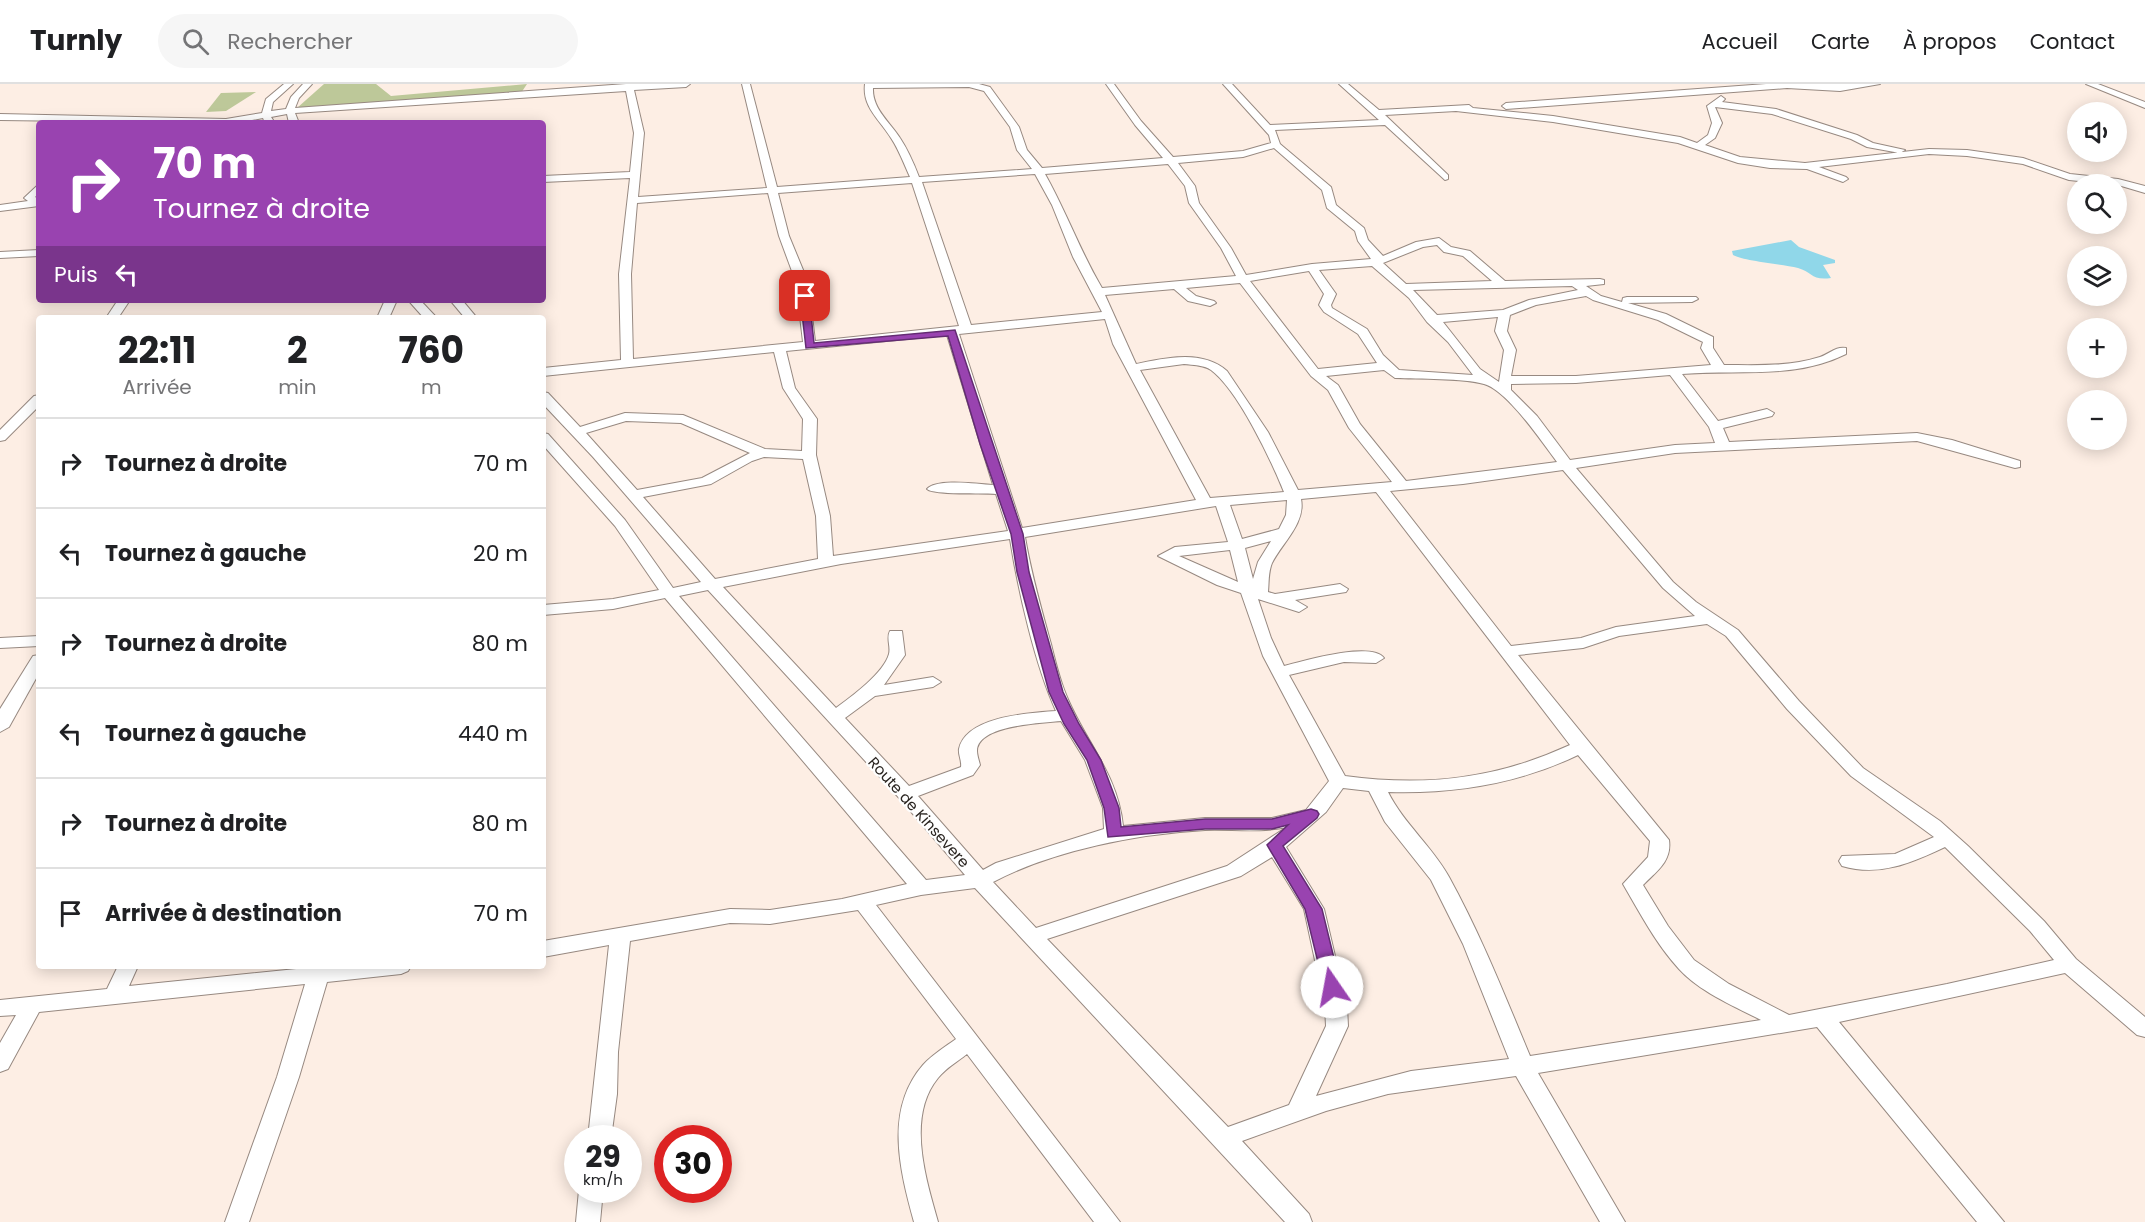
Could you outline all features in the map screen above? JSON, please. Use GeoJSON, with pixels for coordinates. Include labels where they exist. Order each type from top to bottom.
{"type":"FeatureCollection","features":[{"type":"Feature","properties":{"kind":"street"},"geometry":{"type":"LineString","coordinates":[[289,84],[268,101],[268,119],[289,111],[629,86],[686,84]]}},
{"type":"Feature","properties":{"kind":"street"},"geometry":{"type":"LineString","coordinates":[[293,120],[289,111],[294,97],[308,84]]}},
{"type":"Feature","properties":{"kind":"street"},"geometry":{"type":"LineString","coordinates":[[746,84],[784,236],[802,282],[807,310],[809,346]]}},
{"type":"Feature","properties":{"kind":"street"},"geometry":{"type":"LineString","coordinates":[[967,331],[915,179],[897,140],[870,103],[868,85],[970,84],[987,89],[1006,119],[1019,132],[1023,141],[1022,150],[1038,170],[1057,205],[1078,257],[1099,291],[1132,368],[1238,544],[1260,594]]}},
{"type":"Feature","properties":{"kind":"street"},"geometry":{"type":"LineString","coordinates":[[1110,84],[1190,186],[1194,203],[1226,248],[1243,279],[1315,373],[1333,388],[1354,425],[1402,485]]}},
{"type":"Feature","properties":{"kind":"street"},"geometry":{"type":"LineString","coordinates":[[1227,84],[1273,134],[1276,145],[1327,189],[1331,206],[1360,230],[1364,241],[1378,257],[1375,262]]}},
{"type":"Feature","properties":{"kind":"street"},"geometry":{"type":"LineString","coordinates":[[1343,84],[1445,177]]}},
{"type":"Feature","properties":{"kind":"street"},"geometry":{"type":"LineString","coordinates":[[1376,113],[1787,85],[1876,84]]}},
{"type":"Feature","properties":{"kind":"street"},"geometry":{"type":"LineString","coordinates":[[2090,84],[2145,105]]}},
{"type":"Feature","properties":{"kind":"street"},"geometry":{"type":"LineString","coordinates":[[627,364],[625,274],[639,133],[629,86]]}},
{"type":"Feature","properties":{"kind":"street"},"geometry":{"type":"LineString","coordinates":[[1698,146],[1714,133],[1717,123],[1711,112],[1713,104],[1741,89]]}},
{"type":"Feature","properties":{"kind":"street"},"geometry":{"type":"LineString","coordinates":[[1713,104],[1773,111],[1854,137],[1870,145],[1909,152],[1954,152],[2024,161],[2068,176],[2126,183],[2145,190]]}},
{"type":"Feature","properties":{"kind":"street"},"geometry":{"type":"LineString","coordinates":[[1457,109],[1553,119],[1680,140],[1742,161],[1805,166],[1903,156],[1909,152]]}},
{"type":"Feature","properties":{"kind":"street"},"geometry":{"type":"LineString","coordinates":[[0,117],[69,120]]}},
{"type":"Feature","properties":{"kind":"street"},"geometry":{"type":"LineString","coordinates":[[1267,128],[1387,122]]}},
{"type":"Feature","properties":{"kind":"street"},"geometry":{"type":"LineString","coordinates":[[1635,133],[1645,139],[1642,141]]}},
{"type":"Feature","properties":{"kind":"street"},"geometry":{"type":"LineString","coordinates":[[634,200],[1243,154],[1276,145]]}},
{"type":"Feature","properties":{"kind":"street"},"geometry":{"type":"LineString","coordinates":[[1805,166],[1843,179]]}},
{"type":"Feature","properties":{"kind":"street"},"geometry":{"type":"LineString","coordinates":[[546,179],[634,175]]}},
{"type":"Feature","properties":{"kind":"street"},"geometry":{"type":"LineString","coordinates":[[0,202],[36,190]]}},
{"type":"Feature","properties":{"kind":"street"},"geometry":{"type":"LineString","coordinates":[[36,190],[30,200],[36,202]]}},
{"type":"Feature","properties":{"kind":"street"},"geometry":{"type":"LineString","coordinates":[[0,208],[36,203]]}},
{"type":"Feature","properties":{"kind":"street"},"geometry":{"type":"LineString","coordinates":[[1099,291],[1243,279],[1312,267],[1375,262],[1396,256],[1420,244],[1439,241],[1448,249],[1466,253],[1502,284]]}},
{"type":"Feature","properties":{"kind":"street"},"geometry":{"type":"LineString","coordinates":[[0,255],[36,253]]}},
{"type":"Feature","properties":{"kind":"street"},"geometry":{"type":"LineString","coordinates":[[0,266],[17,255]]}},
{"type":"Feature","properties":{"kind":"street"},"geometry":{"type":"LineString","coordinates":[[1375,262],[1404,287],[1431,319],[1452,339],[1476,372],[1485,380]]}},
{"type":"Feature","properties":{"kind":"street"},"geometry":{"type":"LineString","coordinates":[[1312,267],[1330,294],[1325,305],[1328,310],[1363,332],[1378,357],[1401,376],[1485,380],[1505,386],[1816,363],[1828,360],[1842,351]]}},
{"type":"Feature","properties":{"kind":"street"},"geometry":{"type":"LineString","coordinates":[[1573,282],[1586,292],[1662,317],[1702,335],[1709,340],[1707,348],[1720,369]]}},
{"type":"Feature","properties":{"kind":"street"},"geometry":{"type":"LineString","coordinates":[[1404,287],[1600,282]]}},
{"type":"Feature","properties":{"kind":"street"},"geometry":{"type":"LineString","coordinates":[[1176,284],[1192,299],[1210,303]]}},
{"type":"Feature","properties":{"kind":"street"},"geometry":{"type":"LineString","coordinates":[[1431,319],[1505,313],[1533,302],[1586,292]]}},
{"type":"Feature","properties":{"kind":"street"},"geometry":{"type":"LineString","coordinates":[[1611,300],[1692,299]]}},
{"type":"Feature","properties":{"kind":"street"},"geometry":{"type":"LineString","coordinates":[[417,303],[429,315]]}},
{"type":"Feature","properties":{"kind":"street"},"geometry":{"type":"LineString","coordinates":[[458,303],[468,315]]}},
{"type":"Feature","properties":{"kind":"street"},"geometry":{"type":"LineString","coordinates":[[1505,313],[1501,331],[1510,350],[1505,386],[1545,433],[1566,465],[1668,585],[1690,605],[1732,633],[1792,705],[1857,772],[1947,839],[2023,912],[2069,964],[2145,1029]]}},
{"type":"Feature","properties":{"kind":"street"},"geometry":{"type":"LineString","coordinates":[[546,372],[1109,315]]}},
{"type":"Feature","properties":{"kind":"street"},"geometry":{"type":"LineString","coordinates":[[952,332],[1017,534],[1023,572],[1052,680],[1067,716],[1094,760],[1112,808],[1114,833]]}},
{"type":"Feature","properties":{"kind":"street"},"geometry":{"type":"LineString","coordinates":[[779,349],[789,388],[810,418],[809,455],[823,516],[826,562]]}},
{"type":"Feature","properties":{"kind":"street"},"geometry":{"type":"LineString","coordinates":[[1132,368],[1182,362],[1216,367],[1233,386],[1294,494],[1293,516],[1262,572],[1260,594],[1263,637],[1279,672],[1338,782]]}},
{"type":"Feature","properties":{"kind":"street"},"geometry":{"type":"LineString","coordinates":[[1315,373],[1388,366]]}},
{"type":"Feature","properties":{"kind":"street"},"geometry":{"type":"LineString","coordinates":[[1674,372],[1714,426],[1724,447]]}},
{"type":"Feature","properties":{"kind":"street","name":"Route de Kinsevere"},"geometry":{"type":"LineString","coordinates":[[546,399],[713,586],[908,796],[980,880],[1116,1027],[1224,1138],[1300,1222]]}},
{"type":"Feature","properties":{"kind":"street"},"geometry":{"type":"LineString","coordinates":[[0,437],[36,402]]}},
{"type":"Feature","properties":{"kind":"street"},"geometry":{"type":"LineString","coordinates":[[1714,426],[1767,413]]}},
{"type":"Feature","properties":{"kind":"street"},"geometry":{"type":"LineString","coordinates":[[577,432],[632,417],[683,419],[763,453]]}},
{"type":"Feature","properties":{"kind":"street"},"geometry":{"type":"LineString","coordinates":[[546,610],[613,604],[826,562],[1213,502],[1402,485],[1675,449],[1917,437],[1947,443],[2015,464]]}},
{"type":"Feature","properties":{"kind":"street"},"geometry":{"type":"LineString","coordinates":[[546,440],[620,523],[669,592],[921,888]]}},
{"type":"Feature","properties":{"kind":"street"},"geometry":{"type":"LineString","coordinates":[[635,498],[636,494],[648,491],[706,481],[747,458],[763,453],[809,455]]}},
{"type":"Feature","properties":{"kind":"street"},"geometry":{"type":"LineString","coordinates":[[934,489],[962,487],[1002,490]]}},
{"type":"Feature","properties":{"kind":"street"},"geometry":{"type":"LineString","coordinates":[[1380,487],[1581,747],[1659,840],[1659,854],[1647,873],[1633,884],[1675,951],[1702,977],[1785,1023]]}},
{"type":"Feature","properties":{"kind":"street"},"geometry":{"type":"LineString","coordinates":[[1282,533],[1238,544],[1175,552],[1166,556],[1212,578],[1299,607]]}},
{"type":"Feature","properties":{"kind":"street"},"geometry":{"type":"LineString","coordinates":[[1260,594],[1340,589]]}},
{"type":"Feature","properties":{"kind":"street"},"geometry":{"type":"LineString","coordinates":[[1506,651],[1583,643],[1616,632],[1712,618]]}},
{"type":"Feature","properties":{"kind":"street"},"geometry":{"type":"LineString","coordinates":[[835,717],[870,692],[897,655],[896,634]]}},
{"type":"Feature","properties":{"kind":"street"},"geometry":{"type":"LineString","coordinates":[[0,643],[36,641]]}},
{"type":"Feature","properties":{"kind":"street"},"geometry":{"type":"LineString","coordinates":[[1279,672],[1344,657],[1376,658]]}},
{"type":"Feature","properties":{"kind":"street"},"geometry":{"type":"LineString","coordinates":[[0,727],[13,700],[36,665]]}},
{"type":"Feature","properties":{"kind":"street"},"geometry":{"type":"LineString","coordinates":[[870,692],[933,682]]}},
{"type":"Feature","properties":{"kind":"street"},"geometry":{"type":"LineString","coordinates":[[908,796],[909,793],[924,786],[967,771],[971,765],[966,750],[967,745],[984,729],[1067,716]]}},
{"type":"Feature","properties":{"kind":"street"},"geometry":{"type":"LineString","coordinates":[[1338,782],[1376,786],[1420,785],[1495,777],[1544,764],[1581,747]]}},
{"type":"Feature","properties":{"kind":"street"},"geometry":{"type":"LineString","coordinates":[[1034,936],[1212,880],[1257,859],[1330,798],[1338,782]]}},
{"type":"Feature","properties":{"kind":"street"},"geometry":{"type":"LineString","coordinates":[[1376,786],[1392,818],[1439,876],[1473,944],[1523,1067],[1613,1222]]}},
{"type":"Feature","properties":{"kind":"street"},"geometry":{"type":"LineString","coordinates":[[546,948],[730,916],[770,917],[863,902],[921,888],[980,880],[1003,868],[1114,833],[1205,824],[1272,824],[1311,814]]}},
{"type":"Feature","properties":{"kind":"street"},"geometry":{"type":"LineString","coordinates":[[1849,861],[1867,863],[1898,861],[1947,839]]}},
{"type":"Feature","properties":{"kind":"street"},"geometry":{"type":"LineString","coordinates":[[1275,845],[1314,909],[1336,1007],[1337,1026],[1297,1112]]}},
{"type":"Feature","properties":{"kind":"street"},"geometry":{"type":"LineString","coordinates":[[863,902],[1108,1222]]}},
{"type":"Feature","properties":{"kind":"street"},"geometry":{"type":"LineString","coordinates":[[600,1125],[606,1094],[607,1052],[621,934]]}},
{"type":"Feature","properties":{"kind":"street"},"geometry":{"type":"LineString","coordinates":[[1224,1138],[1297,1112],[1389,1085],[1470,1071],[1523,1067],[1822,1017],[1966,990],[2069,964]]}},
{"type":"Feature","properties":{"kind":"street"},"geometry":{"type":"LineString","coordinates":[[115,995],[127,969]]}},
{"type":"Feature","properties":{"kind":"street"},"geometry":{"type":"LineString","coordinates":[[0,1008],[376,969]]}},
{"type":"Feature","properties":{"kind":"street"},"geometry":{"type":"LineString","coordinates":[[237,1222],[288,1077],[318,976]]}},
{"type":"Feature","properties":{"kind":"street"},"geometry":{"type":"LineString","coordinates":[[0,1063],[32,1005]]}},
{"type":"Feature","properties":{"kind":"street"},"geometry":{"type":"LineString","coordinates":[[1822,1017],[1992,1222]]}},
{"type":"Feature","properties":{"kind":"street"},"geometry":{"type":"LineString","coordinates":[[926,1222],[911,1166],[910,1109],[929,1073],[969,1041]]}},
{"type":"Feature","properties":{"kind":"street"},"geometry":{"type":"LineString","coordinates":[[588,1222],[590,1203]]}},
{"type":"Feature","properties":{"kind":"green space"},"geometry":{"type":"Polygon","coordinates":[[[324,84],[376,84],[391,96],[527,84],[521,93],[297,108],[324,84]]]}},
{"type":"Feature","properties":{"kind":"green space"},"geometry":{"type":"Polygon","coordinates":[[[256,92],[226,111],[206,112],[221,93],[256,92]]]}},
{"type":"Feature","properties":{"kind":"water"},"geometry":{"type":"Polygon","coordinates":[[[1791,240],[1799,247],[1835,260],[1835,263],[1823,265],[1831,278],[1816,277],[1798,268],[1738,257],[1733,255],[1732,251],[1791,240]]]}},
{"type":"Feature","properties":{"kind":"route"},"geometry":{"type":"LineString","coordinates":[[805,296],[809,346],[952,332],[986,444],[1017,534],[1023,572],[1032,597],[1056,692],[1094,760],[1112,808],[1114,833],[1205,824],[1251,826],[1272,824],[1311,814],[1275,845],[1314,909],[1332,987]]}}]}
